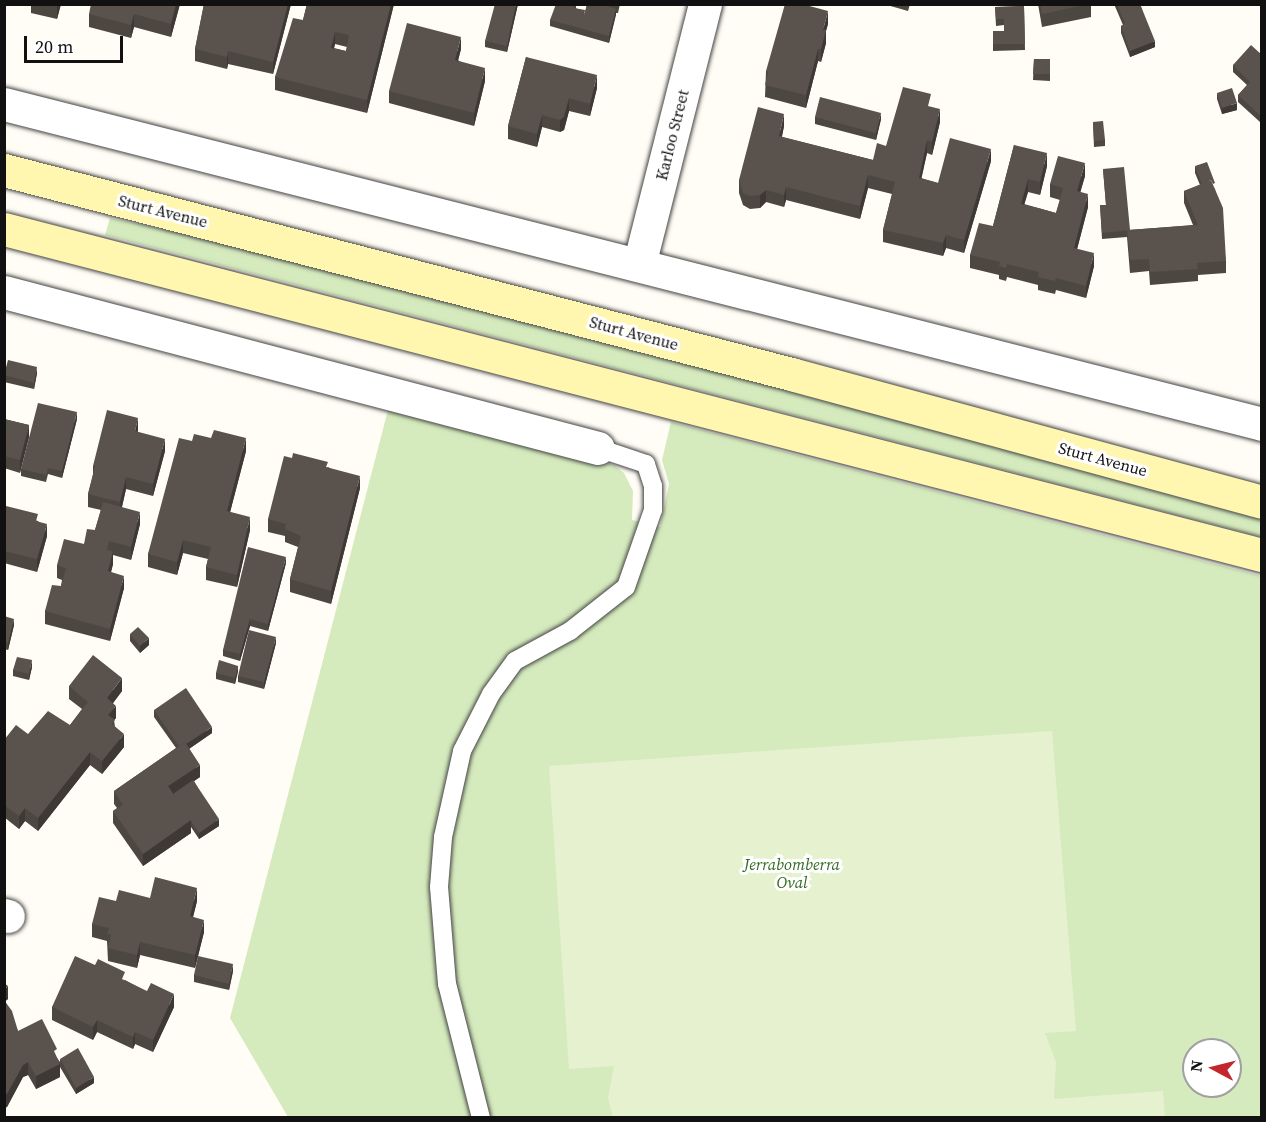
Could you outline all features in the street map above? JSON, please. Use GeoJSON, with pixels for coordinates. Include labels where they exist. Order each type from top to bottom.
{"type":"FeatureCollection","features":[{"type":"Feature","properties":{"kind":"main road","name":"Sturt Avenue"},"geometry":{"type":"LineString","coordinates":[[4,170],[791,374],[1262,502]]}},
{"type":"Feature","properties":{"kind":"main road"},"geometry":{"type":"LineString","coordinates":[[4,229],[1262,555]]}},
{"type":"Feature","properties":{"kind":"street","name":"Karloo Street"},"geometry":{"type":"LineString","coordinates":[[639,265],[705,4]]}},
{"type":"Feature","properties":{"kind":"street"},"geometry":{"type":"LineString","coordinates":[[4,104],[1262,424]]}},
{"type":"Feature","properties":{"kind":"street"},"geometry":{"type":"LineString","coordinates":[[4,292],[598,448]]}},
{"type":"Feature","properties":{"kind":"lane"},"geometry":{"type":"LineString","coordinates":[[481,1118],[447,984],[439,887],[442,837],[462,751],[491,694],[515,661],[570,631],[626,587],[653,510],[653,486],[646,464],[598,448]]}},
{"type":"Feature","properties":{"kind":"green space"},"geometry":{"type":"Polygon","coordinates":[[[110,218],[202,238],[1261,513],[1261,537],[105,235],[110,218]]]}},
{"type":"Feature","properties":{"kind":"green space","name":"Jerrabomberra Oval"},"geometry":{"type":"Polygon","coordinates":[[[389,406],[614,465],[624,473],[633,491],[632,520],[660,527],[669,484],[662,460],[671,422],[1261,576],[1261,1117],[288,1117],[230,1018],[389,406]]]}},
{"type":"Feature","properties":{"kind":"green space","name":"Jerrabomberra Oval"},"geometry":{"type":"Polygon","coordinates":[[[1052,731],[1076,1031],[1045,1033],[1056,1062],[1054,1099],[1163,1091],[1165,1117],[613,1117],[608,1098],[614,1066],[569,1069],[549,766],[1052,731]]]}},
{"type":"Feature","properties":{"kind":"building"},"geometry":{"type":"Polygon","coordinates":[[[91,4],[176,4],[171,24],[134,14],[131,25],[89,14],[91,4]]]}},
{"type":"Feature","properties":{"kind":"building"},"geometry":{"type":"Polygon","coordinates":[[[204,4],[288,4],[273,62],[228,51],[227,57],[195,49],[204,4]]]}},
{"type":"Feature","properties":{"kind":"building"},"geometry":{"type":"Polygon","coordinates":[[[307,4],[391,4],[367,100],[275,77],[293,18],[303,20],[307,4]],[[335,32],[331,48],[346,51],[349,35],[335,32]]]}},
{"type":"Feature","properties":{"kind":"building"},"geometry":{"type":"Polygon","coordinates":[[[495,4],[516,4],[507,46],[485,41],[495,4]]]}},
{"type":"Feature","properties":{"kind":"building"},"geometry":{"type":"Polygon","coordinates":[[[556,4],[575,4],[574,8],[585,10],[584,16],[587,4],[601,4],[616,9],[609,36],[550,20],[556,4]]]}},
{"type":"Feature","properties":{"kind":"building"},"geometry":{"type":"Polygon","coordinates":[[[785,4],[802,4],[828,11],[823,30],[826,30],[821,49],[818,49],[806,95],[765,85],[768,72],[766,71],[785,4]]]}},
{"type":"Feature","properties":{"kind":"building"},"geometry":{"type":"Polygon","coordinates":[[[1040,4],[1089,4],[1042,14],[1040,4]]]}},
{"type":"Feature","properties":{"kind":"building"},"geometry":{"type":"Polygon","coordinates":[[[1117,4],[1140,4],[1155,41],[1130,51],[1121,26],[1125,24],[1117,4]]]}},
{"type":"Feature","properties":{"kind":"building"},"geometry":{"type":"Polygon","coordinates":[[[1024,6],[1025,44],[993,44],[993,31],[1004,31],[1004,19],[996,19],[995,7],[1024,6]]]}},
{"type":"Feature","properties":{"kind":"building"},"geometry":{"type":"Polygon","coordinates":[[[407,23],[461,37],[455,60],[485,68],[474,113],[389,91],[407,23]]]}},
{"type":"Feature","properties":{"kind":"building"},"geometry":{"type":"Polygon","coordinates":[[[1251,45],[1262,55],[1262,113],[1260,115],[1238,95],[1250,82],[1233,65],[1251,45]]]}},
{"type":"Feature","properties":{"kind":"building"},"geometry":{"type":"Polygon","coordinates":[[[526,57],[597,75],[590,104],[569,98],[564,117],[560,120],[542,115],[537,134],[508,126],[526,57]]]}},
{"type":"Feature","properties":{"kind":"building"},"geometry":{"type":"Polygon","coordinates":[[[1034,59],[1050,59],[1050,74],[1033,74],[1034,59]]]}},
{"type":"Feature","properties":{"kind":"building"},"geometry":{"type":"Polygon","coordinates":[[[903,87],[931,94],[928,106],[940,109],[932,142],[927,140],[919,178],[938,183],[950,138],[991,149],[964,240],[946,235],[943,243],[883,230],[895,182],[868,175],[860,206],[786,187],[784,195],[766,190],[760,195],[750,196],[743,193],[739,180],[758,107],[784,114],[779,136],[873,160],[877,143],[886,146],[903,87]]]}},
{"type":"Feature","properties":{"kind":"building"},"geometry":{"type":"Polygon","coordinates":[[[1232,88],[1237,103],[1222,108],[1217,93],[1232,88]]]}},
{"type":"Feature","properties":{"kind":"building"},"geometry":{"type":"Polygon","coordinates":[[[820,97],[881,113],[876,133],[815,117],[820,97]]]}},
{"type":"Feature","properties":{"kind":"building"},"geometry":{"type":"Polygon","coordinates":[[[1103,121],[1105,140],[1094,141],[1093,122],[1103,121]]]}},
{"type":"Feature","properties":{"kind":"building"},"geometry":{"type":"Polygon","coordinates":[[[1014,145],[1047,153],[1040,182],[1028,179],[1021,204],[1056,213],[1063,188],[1050,184],[1058,156],[1085,163],[1077,191],[1088,194],[1074,248],[1094,253],[1086,286],[1056,278],[1055,281],[1038,277],[1039,272],[1007,264],[1006,268],[999,266],[1000,262],[970,255],[979,223],[993,226],[1014,145]]]}},
{"type":"Feature","properties":{"kind":"building"},"geometry":{"type":"Polygon","coordinates":[[[1207,162],[1215,183],[1213,184],[1211,180],[1202,184],[1195,166],[1207,162]]]}},
{"type":"Feature","properties":{"kind":"building"},"geometry":{"type":"Polygon","coordinates":[[[1124,167],[1130,230],[1102,233],[1100,205],[1106,205],[1103,169],[1124,167]]]}},
{"type":"Feature","properties":{"kind":"building"},"geometry":{"type":"Polygon","coordinates":[[[1211,180],[1223,208],[1226,261],[1197,263],[1198,269],[1150,272],[1149,259],[1130,260],[1127,230],[1198,225],[1184,191],[1211,180]]]}},
{"type":"Feature","properties":{"kind":"building"},"geometry":{"type":"Polygon","coordinates":[[[8,360],[37,367],[34,383],[4,375],[8,360]]]}},
{"type":"Feature","properties":{"kind":"building"},"geometry":{"type":"Polygon","coordinates":[[[38,403],[77,412],[62,471],[48,468],[46,475],[21,469],[38,403]]]}},
{"type":"Feature","properties":{"kind":"building"},"geometry":{"type":"Polygon","coordinates":[[[107,410],[138,418],[135,431],[165,439],[153,484],[126,477],[120,502],[88,494],[107,410]]]}},
{"type":"Feature","properties":{"kind":"building"},"geometry":{"type":"Polygon","coordinates":[[[4,419],[29,425],[20,460],[4,456],[4,419]]]}},
{"type":"Feature","properties":{"kind":"building"},"geometry":{"type":"Polygon","coordinates":[[[214,430],[246,438],[227,511],[250,517],[237,575],[206,567],[211,547],[183,540],[177,562],[148,554],[179,438],[192,441],[194,434],[211,438],[214,430]]]}},
{"type":"Feature","properties":{"kind":"building"},"geometry":{"type":"Polygon","coordinates":[[[293,453],[328,462],[326,467],[360,476],[331,591],[290,579],[301,536],[285,529],[286,524],[268,519],[284,456],[292,458],[293,453]]]}},
{"type":"Feature","properties":{"kind":"building"},"geometry":{"type":"Polygon","coordinates":[[[103,502],[140,512],[131,547],[109,541],[107,550],[113,551],[108,571],[124,576],[110,629],[45,611],[52,585],[61,586],[66,568],[57,565],[64,539],[84,544],[87,529],[95,530],[103,502]]]}},
{"type":"Feature","properties":{"kind":"building"},"geometry":{"type":"Polygon","coordinates":[[[6,506],[38,514],[36,521],[47,524],[37,559],[4,551],[6,506]]]}},
{"type":"Feature","properties":{"kind":"building"},"geometry":{"type":"Polygon","coordinates":[[[248,547],[286,557],[268,624],[250,619],[240,654],[223,650],[248,547]]]}},
{"type":"Feature","properties":{"kind":"building"},"geometry":{"type":"Polygon","coordinates":[[[4,616],[14,619],[8,643],[4,642],[4,616]]]}},
{"type":"Feature","properties":{"kind":"building"},"geometry":{"type":"Polygon","coordinates":[[[138,627],[149,638],[140,646],[130,634],[138,627]]]}},
{"type":"Feature","properties":{"kind":"building"},"geometry":{"type":"Polygon","coordinates":[[[249,630],[276,637],[264,682],[238,676],[249,630]]]}},
{"type":"Feature","properties":{"kind":"building"},"geometry":{"type":"Polygon","coordinates":[[[93,655],[122,678],[107,698],[116,706],[108,715],[115,720],[112,724],[124,734],[102,761],[90,752],[38,818],[25,808],[19,816],[4,805],[4,763],[6,761],[4,760],[4,740],[16,725],[28,734],[48,711],[70,725],[88,702],[69,686],[93,655]]]}},
{"type":"Feature","properties":{"kind":"building"},"geometry":{"type":"Polygon","coordinates":[[[17,657],[32,660],[29,674],[13,670],[17,657]]]}},
{"type":"Feature","properties":{"kind":"building"},"geometry":{"type":"Polygon","coordinates":[[[219,660],[238,666],[235,678],[216,673],[219,660]]]}},
{"type":"Feature","properties":{"kind":"building"},"geometry":{"type":"Polygon","coordinates":[[[186,688],[212,727],[179,746],[154,710],[186,688]]]}},
{"type":"Feature","properties":{"kind":"building"},"geometry":{"type":"Polygon","coordinates":[[[185,742],[200,765],[168,786],[191,820],[143,854],[113,811],[123,805],[114,791],[185,742]]]}},
{"type":"Feature","properties":{"kind":"building"},"geometry":{"type":"Polygon","coordinates":[[[193,780],[219,819],[199,833],[173,794],[193,780]]]}},
{"type":"Feature","properties":{"kind":"building"},"geometry":{"type":"Polygon","coordinates":[[[155,877],[197,888],[190,916],[204,920],[195,955],[140,942],[137,955],[108,948],[111,935],[107,934],[109,928],[92,924],[99,897],[116,901],[119,890],[150,898],[155,877]]]}},
{"type":"Feature","properties":{"kind":"building"},"geometry":{"type":"Polygon","coordinates":[[[75,956],[95,965],[98,959],[125,972],[122,979],[147,991],[151,983],[174,994],[153,1040],[135,1032],[133,1037],[97,1020],[93,1027],[52,1007],[75,956]]]}},
{"type":"Feature","properties":{"kind":"building"},"geometry":{"type":"Polygon","coordinates":[[[198,956],[233,964],[229,984],[194,975],[198,956]]]}},
{"type":"Feature","properties":{"kind":"building"},"geometry":{"type":"Polygon","coordinates":[[[4,1000],[12,1011],[18,1031],[42,1019],[57,1049],[54,1051],[60,1064],[36,1076],[28,1062],[23,1065],[4,1096],[4,1000]]]}},
{"type":"Feature","properties":{"kind":"building"},"geometry":{"type":"Polygon","coordinates":[[[78,1048],[94,1077],[76,1088],[60,1059],[78,1048]]]}}]}
